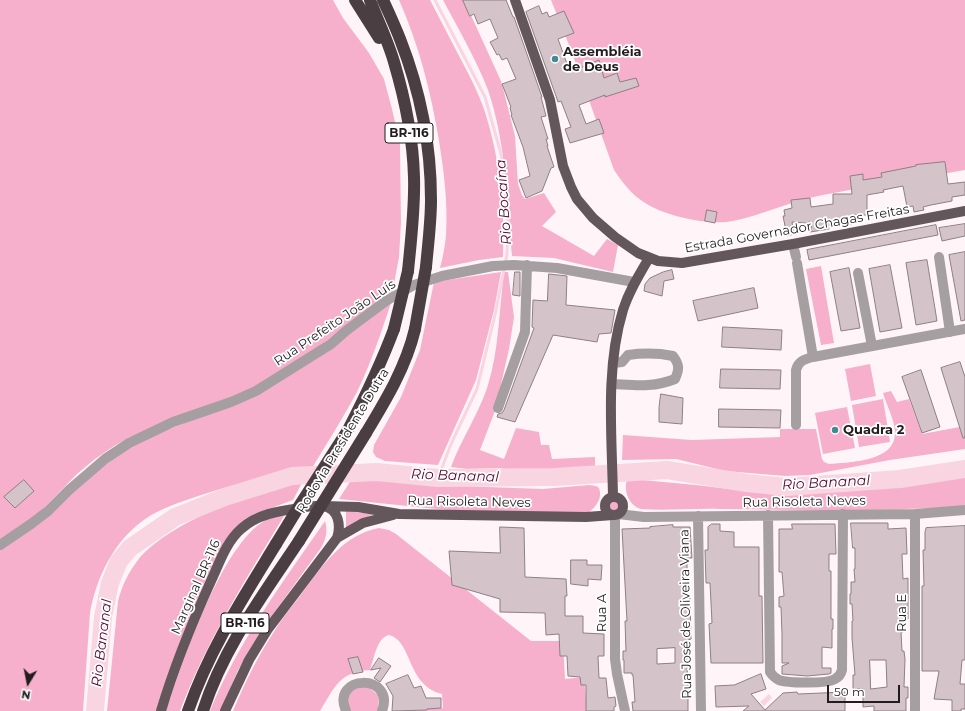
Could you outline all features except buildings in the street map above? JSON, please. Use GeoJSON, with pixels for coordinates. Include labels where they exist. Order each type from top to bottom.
{"type":"FeatureCollection","features":[{"type":"Feature","properties":{"kind":"highway"},"geometry":{"type":"LineString","coordinates":[[355,0],[394,62]]}},
{"type":"Feature","properties":{"kind":"highway","name":"Rodovia Presidente Dutra"},"geometry":{"type":"LineString","coordinates":[[188,711],[213,651],[233,613],[348,430],[367,394],[394,329],[408,271],[413,216],[414,176],[406,115],[394,62],[370,0]]}},
{"type":"Feature","properties":{"kind":"highway","name":"Rodovia Presidente Dutra"},"geometry":{"type":"LineString","coordinates":[[204,711],[207,699],[226,656],[385,402],[401,371],[413,341],[426,267],[430,228],[431,200],[429,166],[424,125],[417,93],[401,40],[383,0]]}},
{"type":"Feature","properties":{"kind":"main road","name":"Estrada Governador Chagas Freitas"},"geometry":{"type":"LineString","coordinates":[[515,0],[550,100],[563,166],[574,193],[584,209],[601,226],[632,250],[649,258],[666,262],[682,263],[793,244],[965,211]]}},
{"type":"Feature","properties":{"kind":"main road"},"geometry":{"type":"LineString","coordinates":[[586,517],[600,512],[605,507],[606,501],[613,495],[612,384],[613,363],[618,330],[624,308],[634,282],[649,258]]}},
{"type":"Feature","properties":{"kind":"main road"},"geometry":{"type":"LineString","coordinates":[[605,507],[608,513],[617,512],[621,501],[613,495]]}},
{"type":"Feature","properties":{"kind":"main road"},"geometry":{"type":"LineString","coordinates":[[324,506],[332,510],[338,519],[339,529],[337,538]]}},
{"type":"Feature","properties":{"kind":"main road","name":"Rua Risoleta Neves"},"geometry":{"type":"LineString","coordinates":[[324,506],[358,507],[400,514],[586,517],[617,512]]}},
{"type":"Feature","properties":{"kind":"main road","name":"Marginal BR-116"},"geometry":{"type":"LineString","coordinates":[[160,711],[195,616],[220,561],[240,529],[252,520],[266,514],[302,507],[324,506]]}},
{"type":"Feature","properties":{"kind":"main road"},"geometry":{"type":"LineString","coordinates":[[225,711],[249,660],[268,629],[337,538],[370,520],[400,514]]}},
{"type":"Feature","properties":{"kind":"street"},"geometry":{"type":"LineString","coordinates":[[793,244],[813,357]]}},
{"type":"Feature","properties":{"kind":"street"},"geometry":{"type":"LineString","coordinates":[[939,257],[950,332]]}},
{"type":"Feature","properties":{"kind":"street","name":"Rua Prefeito João Luís"},"geometry":{"type":"LineString","coordinates":[[0,545],[48,511],[69,490],[105,459],[129,443],[173,422],[231,402],[256,391],[331,344],[386,301],[414,285],[442,276],[493,266],[514,265],[564,269],[634,282]]}},
{"type":"Feature","properties":{"kind":"street"},"geometry":{"type":"LineString","coordinates":[[498,408],[525,332],[527,265]]}},
{"type":"Feature","properties":{"kind":"street"},"geometry":{"type":"LineString","coordinates":[[858,273],[872,346]]}},
{"type":"Feature","properties":{"kind":"street"},"geometry":{"type":"LineString","coordinates":[[796,425],[796,367],[800,362],[813,357],[965,329]]}},
{"type":"Feature","properties":{"kind":"street"},"geometry":{"type":"LineString","coordinates":[[612,384],[662,384],[675,380],[679,370],[678,363],[674,356],[664,354],[628,355],[622,362],[613,363]]}},
{"type":"Feature","properties":{"kind":"street","name":"Rua Risoleta Neves"},"geometry":{"type":"LineString","coordinates":[[617,512],[644,516],[698,516],[915,514],[965,510]]}},
{"type":"Feature","properties":{"kind":"street","name":"Rua A"},"geometry":{"type":"LineString","coordinates":[[617,512],[615,659],[625,711]]}},
{"type":"Feature","properties":{"kind":"street"},"geometry":{"type":"LineString","coordinates":[[768,515],[770,672],[779,680],[804,682],[832,681],[838,677],[842,670],[843,514]]}},
{"type":"Feature","properties":{"kind":"street","name":"Rua E"},"geometry":{"type":"LineString","coordinates":[[915,514],[915,711]]}},
{"type":"Feature","properties":{"kind":"street","name":"Rua José de Oliveira Viana"},"geometry":{"type":"LineString","coordinates":[[698,516],[701,711]]}},
{"type":"Feature","properties":{"kind":"street"},"geometry":{"type":"LineString","coordinates":[[342,710],[344,698],[349,688],[357,683],[366,682],[375,686],[381,693],[384,702],[382,711]]}},
{"type":"Feature","properties":{"kind":"shaded area"},"geometry":{"type":"Polygon","coordinates":[[[0,0],[333,0],[343,18],[369,53],[384,79],[400,144],[401,223],[399,257],[392,295],[311,352],[257,386],[233,398],[128,438],[114,446],[77,474],[37,515],[0,540],[0,0]]]}},
{"type":"Feature","properties":{"kind":"shaded area"},"geometry":{"type":"Polygon","coordinates":[[[399,0],[430,0],[479,96],[490,130],[498,166],[503,220],[503,257],[440,268],[446,235],[445,188],[441,153],[424,69],[413,34],[399,0]]]}},
{"type":"Feature","properties":{"kind":"shaded area"},"geometry":{"type":"Polygon","coordinates":[[[443,0],[464,0],[501,81],[515,136],[518,184],[522,195],[525,199],[544,193],[556,212],[542,226],[594,256],[607,239],[618,245],[613,272],[554,258],[512,256],[505,172],[499,130],[494,110],[488,90],[478,68],[443,0]]]}},
{"type":"Feature","properties":{"kind":"shaded area"},"geometry":{"type":"Polygon","coordinates":[[[551,0],[965,0],[965,170],[818,196],[733,221],[710,222],[683,218],[670,214],[647,204],[634,195],[614,170],[571,50],[551,0]]]}},
{"type":"Feature","properties":{"kind":"shaded area"},"geometry":{"type":"Polygon","coordinates":[[[821,266],[834,343],[821,345],[806,269],[821,266]]]}},
{"type":"Feature","properties":{"kind":"shaded area"},"geometry":{"type":"Polygon","coordinates":[[[501,272],[494,310],[476,380],[438,465],[385,461],[376,457],[373,452],[374,445],[401,397],[420,350],[434,282],[501,272]]]}},
{"type":"Feature","properties":{"kind":"shaded area"},"geometry":{"type":"Polygon","coordinates":[[[504,272],[508,272],[514,317],[509,349],[495,411],[480,450],[504,459],[516,428],[539,432],[541,445],[549,445],[552,459],[595,457],[595,466],[589,471],[560,472],[530,476],[518,474],[501,468],[467,469],[451,467],[480,406],[492,371],[497,343],[504,272]]]}},
{"type":"Feature","properties":{"kind":"shaded area"},"geometry":{"type":"Polygon","coordinates":[[[391,303],[380,337],[357,392],[312,468],[287,472],[251,481],[178,503],[143,520],[131,530],[121,542],[104,568],[93,598],[90,613],[83,711],[0,711],[0,548],[80,483],[139,441],[233,404],[391,303]]]}},
{"type":"Feature","properties":{"kind":"shaded area"},"geometry":{"type":"Polygon","coordinates":[[[870,364],[876,396],[851,401],[845,369],[870,364]]]}},
{"type":"Feature","properties":{"kind":"shaded area"},"geometry":{"type":"Polygon","coordinates":[[[891,391],[897,402],[909,399],[922,434],[965,426],[965,449],[890,460],[810,475],[785,476],[725,471],[676,459],[622,460],[623,435],[692,440],[780,437],[780,429],[816,429],[822,459],[824,462],[829,464],[859,461],[880,455],[888,449],[893,442],[895,428],[883,393],[891,391]]]}},
{"type":"Feature","properties":{"kind":"shaded area"},"geometry":{"type":"Polygon","coordinates":[[[883,399],[890,442],[859,447],[852,405],[883,399]]]}},
{"type":"Feature","properties":{"kind":"shaded area","name":"Quadra 2"},"geometry":{"type":"Polygon","coordinates":[[[847,407],[855,448],[823,454],[815,413],[847,407]]]}},
{"type":"Feature","properties":{"kind":"shaded area"},"geometry":{"type":"Polygon","coordinates":[[[965,471],[965,506],[935,508],[843,510],[641,509],[634,505],[628,498],[626,489],[627,480],[631,479],[787,496],[877,482],[965,471]]]}},
{"type":"Feature","properties":{"kind":"shaded area"},"geometry":{"type":"Polygon","coordinates":[[[353,477],[458,486],[543,489],[589,485],[599,488],[600,495],[594,508],[588,513],[457,511],[339,499],[353,477]]]}},
{"type":"Feature","properties":{"kind":"shaded area"},"geometry":{"type":"Polygon","coordinates":[[[304,479],[293,500],[258,513],[241,525],[156,711],[107,711],[118,601],[121,590],[138,560],[152,546],[192,520],[215,509],[262,491],[304,479]]]}},
{"type":"Feature","properties":{"kind":"shaded area"},"geometry":{"type":"Polygon","coordinates":[[[614,498],[619,500],[621,505],[619,510],[614,512],[609,510],[607,505],[609,500],[614,498]]]}},
{"type":"Feature","properties":{"kind":"shaded area"},"geometry":{"type":"Polygon","coordinates":[[[346,511],[373,514],[346,529],[346,511]]]}},
{"type":"Feature","properties":{"kind":"shaded area"},"geometry":{"type":"Polygon","coordinates":[[[284,516],[241,587],[214,636],[190,685],[180,711],[166,711],[182,664],[207,603],[237,548],[254,529],[273,517],[284,516]]]}},
{"type":"Feature","properties":{"kind":"shaded area"},"geometry":{"type":"Polygon","coordinates":[[[325,521],[326,535],[321,548],[263,628],[238,670],[221,711],[210,711],[234,661],[262,613],[325,521]]]}},
{"type":"Feature","properties":{"kind":"shaded area"},"geometry":{"type":"Polygon","coordinates":[[[379,528],[389,530],[396,534],[531,641],[563,641],[565,679],[584,677],[587,711],[413,711],[413,708],[443,708],[442,694],[430,689],[422,682],[402,645],[397,639],[389,635],[379,644],[370,670],[351,674],[339,682],[320,711],[233,711],[242,689],[270,637],[318,572],[345,544],[366,531],[379,528]]]}},
{"type":"Feature","properties":{"kind":"shaded area"},"geometry":{"type":"Polygon","coordinates":[[[366,685],[379,696],[378,711],[348,711],[350,691],[366,685]]]}},
{"type":"Feature","properties":{"kind":"shaded area"},"geometry":{"type":"Polygon","coordinates":[[[769,694],[772,698],[764,706],[760,702],[769,694]]]}},
{"type":"Feature","properties":{"kind":"waterway","name":"Rio Bocaína"},"geometry":{"type":"LineString","coordinates":[[435,0],[485,97],[501,154],[508,221],[507,254],[495,315],[477,389],[451,444],[438,478]]}},
{"type":"Feature","properties":{"kind":"waterway","name":"Rio Bananal"},"geometry":{"type":"LineString","coordinates":[[95,711],[103,617],[110,583],[119,561],[130,548],[175,517],[225,497],[292,476],[377,472],[438,478],[554,477],[667,470],[747,483],[786,487],[900,479],[965,469]]}},
{"type":"Feature","properties":{"kind":"place","name":"Assembléia de Deus"},"geometry":{"type":"Point","coordinates":[555,59]}},
{"type":"Feature","properties":{"kind":"place","name":"Quadra 2"},"geometry":{"type":"Point","coordinates":[835,430]}}]}
